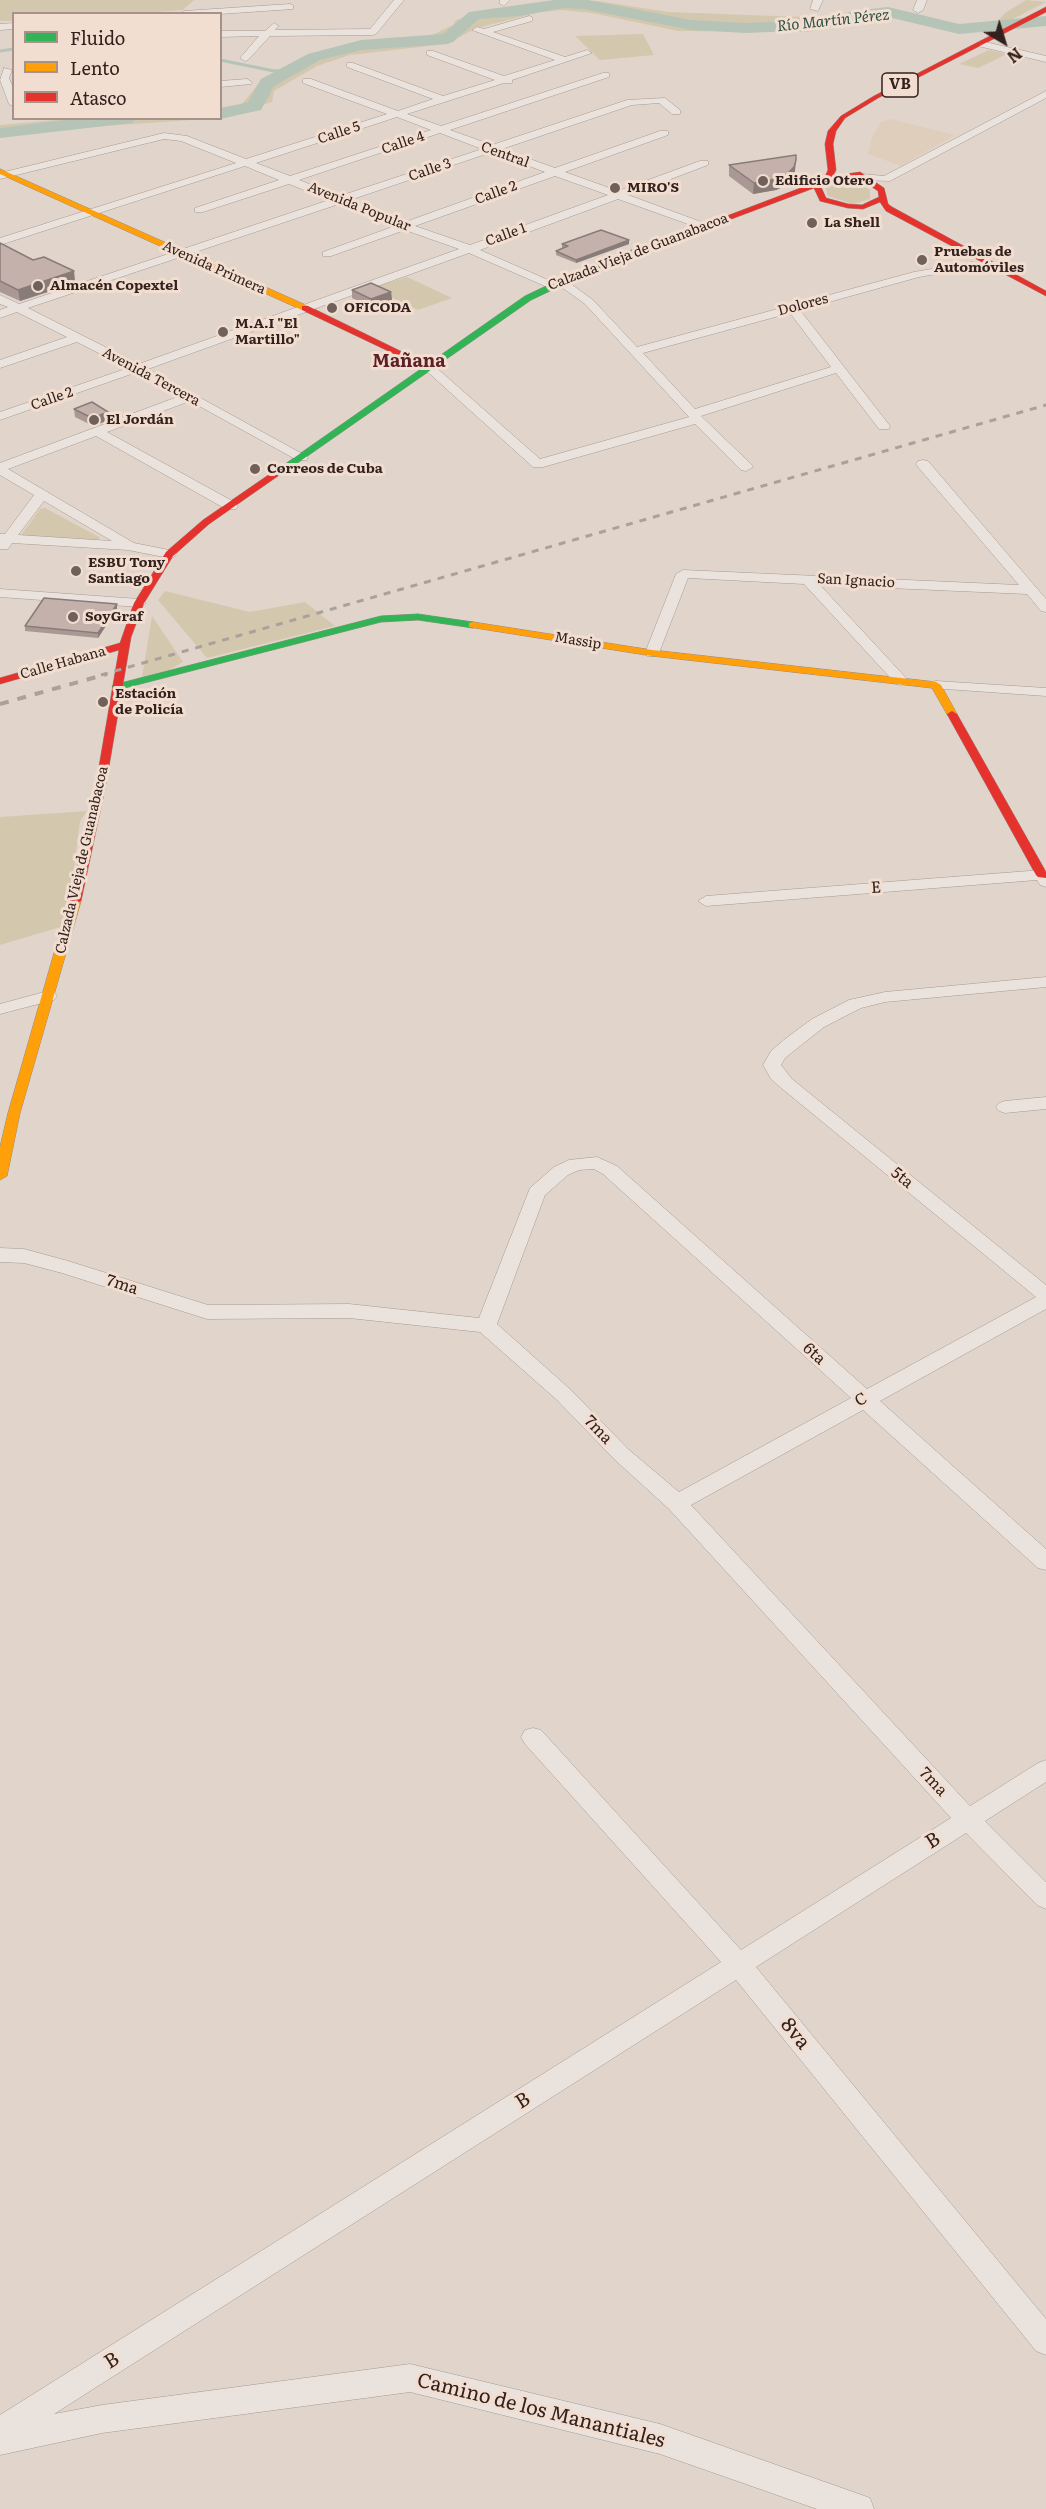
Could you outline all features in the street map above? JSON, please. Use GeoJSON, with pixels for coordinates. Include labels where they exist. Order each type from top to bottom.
{"type":"FeatureCollection","features":[{"type":"Feature","properties":{"kind":"main road","name":"VB"},"geometry":{"type":"LineString","coordinates":[[824,180],[832,170],[829,144],[832,131],[843,117],[1046,9]]}},
{"type":"Feature","properties":{"kind":"main road"},"geometry":{"type":"LineString","coordinates":[[831,154],[846,168],[879,187],[884,205],[897,214],[1046,294]]}},
{"type":"Feature","properties":{"kind":"main road","name":"Avenida Primera"},"geometry":{"type":"LineString","coordinates":[[2,174],[308,309],[427,366]]}},
{"type":"Feature","properties":{"kind":"main road"},"geometry":{"type":"LineString","coordinates":[[758,206],[824,180],[845,174],[860,176]]}},
{"type":"Feature","properties":{"kind":"main road"},"geometry":{"type":"LineString","coordinates":[[824,180],[817,189],[820,197],[839,205]]}},
{"type":"Feature","properties":{"kind":"main road"},"geometry":{"type":"LineString","coordinates":[[855,207],[876,203],[883,198]]}},
{"type":"Feature","properties":{"kind":"main road"},"geometry":{"type":"LineString","coordinates":[[758,206],[802,200],[855,207],[880,215],[1046,304]]}},
{"type":"Feature","properties":{"kind":"main road","name":"Calzada Vieja de Guanabacoa"},"geometry":{"type":"LineString","coordinates":[[0,1176],[7,1113],[48,996],[80,881],[102,784],[126,637],[139,603],[169,554],[188,536],[511,308],[556,283],[758,206]]}},
{"type":"Feature","properties":{"kind":"main road","name":"Massip"},"geometry":{"type":"LineString","coordinates":[[117,687],[381,619],[418,617],[652,653],[936,685]]}},
{"type":"Feature","properties":{"kind":"main road","name":"Calle Habana"},"geometry":{"type":"LineString","coordinates":[[0,681],[125,645]]}},
{"type":"Feature","properties":{"kind":"main road"},"geometry":{"type":"LineString","coordinates":[[936,685],[1045,877]]}},
{"type":"Feature","properties":{"kind":"street"},"geometry":{"type":"LineString","coordinates":[[222,34],[373,32],[399,0]]}},
{"type":"Feature","properties":{"kind":"street"},"geometry":{"type":"LineString","coordinates":[[206,12],[293,4]]}},
{"type":"Feature","properties":{"kind":"street"},"geometry":{"type":"LineString","coordinates":[[245,57],[293,4]]}},
{"type":"Feature","properties":{"kind":"street"},"geometry":{"type":"LineString","coordinates":[[529,19],[481,31],[564,60]]}},
{"type":"Feature","properties":{"kind":"street"},"geometry":{"type":"LineString","coordinates":[[981,44],[1046,58]]}},
{"type":"Feature","properties":{"kind":"street"},"geometry":{"type":"LineString","coordinates":[[430,53],[548,94]]}},
{"type":"Feature","properties":{"kind":"street","name":"Calle 5"},"geometry":{"type":"LineString","coordinates":[[0,242],[587,53]]}},
{"type":"Feature","properties":{"kind":"street"},"geometry":{"type":"LineString","coordinates":[[350,65],[442,99]]}},
{"type":"Feature","properties":{"kind":"street"},"geometry":{"type":"LineString","coordinates":[[6,71],[12,94]]}},
{"type":"Feature","properties":{"kind":"street","name":"Calle 4"},"geometry":{"type":"LineString","coordinates":[[199,210],[606,75]]}},
{"type":"Feature","properties":{"kind":"street","name":"Central"},"geometry":{"type":"LineString","coordinates":[[307,81],[490,150],[703,226]]}},
{"type":"Feature","properties":{"kind":"street"},"geometry":{"type":"LineString","coordinates":[[222,84],[247,82]]}},
{"type":"Feature","properties":{"kind":"street"},"geometry":{"type":"LineString","coordinates":[[860,176],[886,179],[1046,93]]}},
{"type":"Feature","properties":{"kind":"street","name":"Calle 3"},"geometry":{"type":"LineString","coordinates":[[183,254],[631,102],[661,100],[676,112]]}},
{"type":"Feature","properties":{"kind":"street","name":"Calle 2"},"geometry":{"type":"LineString","coordinates":[[327,254],[664,133]]}},
{"type":"Feature","properties":{"kind":"street","name":"Avenida Popular"},"geometry":{"type":"LineString","coordinates":[[2,174],[164,136],[189,139],[405,226],[556,283],[589,302],[695,417],[746,466]]}},
{"type":"Feature","properties":{"kind":"street","name":"Calle 1"},"geometry":{"type":"LineString","coordinates":[[308,309],[704,163]]}},
{"type":"Feature","properties":{"kind":"street"},"geometry":{"type":"LineString","coordinates":[[883,198],[886,179]]}},
{"type":"Feature","properties":{"kind":"street"},"geometry":{"type":"LineString","coordinates":[[0,314],[183,254]]}},
{"type":"Feature","properties":{"kind":"street","name":"Dolores"},"geometry":{"type":"LineString","coordinates":[[636,351],[918,274],[972,265]]}},
{"type":"Feature","properties":{"kind":"street","name":"Avenida Tercera"},"geometry":{"type":"LineString","coordinates":[[0,299],[140,369],[302,457]]}},
{"type":"Feature","properties":{"kind":"street","name":"Calle 2"},"geometry":{"type":"LineString","coordinates":[[0,416],[308,309]]}},
{"type":"Feature","properties":{"kind":"street"},"geometry":{"type":"LineString","coordinates":[[792,309],[884,426]]}},
{"type":"Feature","properties":{"kind":"street"},"geometry":{"type":"LineString","coordinates":[[0,364],[77,338]]}},
{"type":"Feature","properties":{"kind":"street"},"geometry":{"type":"LineString","coordinates":[[427,366],[538,464],[695,417],[837,369]]}},
{"type":"Feature","properties":{"kind":"street"},"geometry":{"type":"LineString","coordinates":[[0,469],[189,397]]}},
{"type":"Feature","properties":{"kind":"street"},"geometry":{"type":"LineString","coordinates":[[98,432],[231,506]]}},
{"type":"Feature","properties":{"kind":"street"},"geometry":{"type":"LineString","coordinates":[[923,464],[1046,608]]}},
{"type":"Feature","properties":{"kind":"street"},"geometry":{"type":"LineString","coordinates":[[0,469],[130,546]]}},
{"type":"Feature","properties":{"kind":"street"},"geometry":{"type":"LineString","coordinates":[[0,486],[36,491]]}},
{"type":"Feature","properties":{"kind":"street"},"geometry":{"type":"LineString","coordinates":[[0,551],[4,538],[36,491]]}},
{"type":"Feature","properties":{"kind":"street"},"geometry":{"type":"LineString","coordinates":[[4,538],[130,546],[169,554]]}},
{"type":"Feature","properties":{"kind":"street","name":"San Ignacio"},"geometry":{"type":"LineString","coordinates":[[652,653],[683,574],[1030,590]]}},
{"type":"Feature","properties":{"kind":"street"},"geometry":{"type":"LineString","coordinates":[[806,578],[901,681]]}},
{"type":"Feature","properties":{"kind":"street"},"geometry":{"type":"LineString","coordinates":[[0,593],[139,603]]}},
{"type":"Feature","properties":{"kind":"street","name":"Massip"},"geometry":{"type":"LineString","coordinates":[[936,685],[1046,692]]}},
{"type":"Feature","properties":{"kind":"street","name":"E"},"geometry":{"type":"LineString","coordinates":[[706,901],[1045,877]]}},
{"type":"Feature","properties":{"kind":"street","name":"5ta"},"geometry":{"type":"LineString","coordinates":[[1046,982],[885,997],[855,1004],[818,1023],[777,1054],[772,1065],[777,1075],[786,1083],[1046,1295]]}},
{"type":"Feature","properties":{"kind":"street"},"geometry":{"type":"LineString","coordinates":[[0,1009],[48,996]]}},
{"type":"Feature","properties":{"kind":"street"},"geometry":{"type":"LineString","coordinates":[[1005,1107],[1046,1103]]}},
{"type":"Feature","properties":{"kind":"street","name":"6ta"},"geometry":{"type":"LineString","coordinates":[[486,1326],[537,1192],[561,1171],[576,1164],[597,1163],[610,1170],[1046,1562]]}},
{"type":"Feature","properties":{"kind":"street","name":"7ma"},"geometry":{"type":"LineString","coordinates":[[0,1255],[24,1256],[68,1268],[207,1312],[349,1311],[486,1326],[564,1395],[621,1454],[677,1503],[967,1820],[1046,1898]]}},
{"type":"Feature","properties":{"kind":"street","name":"C"},"geometry":{"type":"LineString","coordinates":[[677,1503],[1046,1300]]}},
{"type":"Feature","properties":{"kind":"street","name":"8va"},"geometry":{"type":"LineString","coordinates":[[533,1737],[739,1965],[1046,2341]]}},
{"type":"Feature","properties":{"kind":"street","name":"B"},"geometry":{"type":"LineString","coordinates":[[0,2432],[1046,1770]]}},
{"type":"Feature","properties":{"kind":"street","name":"Camino de los Manantiales"},"geometry":{"type":"LineString","coordinates":[[0,2440],[102,2419],[410,2379],[660,2439],[859,2509]]}},
{"type":"Feature","properties":{"kind":"shaded area"},"geometry":{"type":"Polygon","coordinates":[[[0,0],[194,0],[183,10],[12,12],[12,21],[0,21],[0,0]]]}},
{"type":"Feature","properties":{"kind":"shaded area"},"geometry":{"type":"Polygon","coordinates":[[[559,0],[598,1],[668,12],[803,17],[829,27],[808,32],[678,31],[592,13],[562,10],[541,12],[477,28],[446,44],[350,55],[317,66],[274,91],[272,102],[222,118],[222,107],[242,104],[260,82],[297,62],[374,42],[424,39],[453,25],[456,20],[493,9],[559,0]]]}},
{"type":"Feature","properties":{"kind":"shaded area"},"geometry":{"type":"Polygon","coordinates":[[[1026,0],[1046,2],[1009,21],[999,20],[1005,13],[1026,0]]]}},
{"type":"Feature","properties":{"kind":"shaded area"},"geometry":{"type":"Polygon","coordinates":[[[643,34],[654,55],[600,60],[575,36],[643,34]]]}},
{"type":"Feature","properties":{"kind":"shaded area"},"geometry":{"type":"Polygon","coordinates":[[[989,50],[1007,54],[978,68],[959,64],[989,50]]]}},
{"type":"Feature","properties":{"kind":"shaded area"},"geometry":{"type":"Polygon","coordinates":[[[890,119],[955,135],[901,166],[868,154],[872,138],[881,122],[890,119]]]}},
{"type":"Feature","properties":{"kind":"shaded area"},"geometry":{"type":"Polygon","coordinates":[[[56,120],[191,120],[0,136],[0,125],[56,120]]]}},
{"type":"Feature","properties":{"kind":"shaded area"},"geometry":{"type":"Polygon","coordinates":[[[853,178],[870,190],[870,199],[853,204],[828,196],[825,185],[828,181],[853,178]]]}},
{"type":"Feature","properties":{"kind":"shaded area"},"geometry":{"type":"Polygon","coordinates":[[[407,277],[452,298],[418,310],[372,288],[407,277]]]}},
{"type":"Feature","properties":{"kind":"shaded area"},"geometry":{"type":"Polygon","coordinates":[[[45,508],[99,539],[93,541],[21,535],[40,509],[45,508]]]}},
{"type":"Feature","properties":{"kind":"shaded area"},"geometry":{"type":"Polygon","coordinates":[[[165,591],[250,612],[305,602],[335,626],[207,658],[158,600],[165,591]]]}},
{"type":"Feature","properties":{"kind":"shaded area"},"geometry":{"type":"Polygon","coordinates":[[[152,616],[183,662],[169,670],[142,677],[152,616]]]}},
{"type":"Feature","properties":{"kind":"shaded area"},"geometry":{"type":"Polygon","coordinates":[[[87,811],[80,821],[67,925],[0,945],[0,817],[87,811]]]}},
{"type":"Feature","properties":{"kind":"building"},"geometry":{"type":"Polygon","coordinates":[[[796,155],[794,167],[787,174],[776,179],[754,183],[729,165],[796,155]]]}},
{"type":"Feature","properties":{"kind":"building"},"geometry":{"type":"Polygon","coordinates":[[[601,230],[629,240],[576,260],[556,251],[568,246],[562,244],[601,230]]]}},
{"type":"Feature","properties":{"kind":"building"},"geometry":{"type":"Polygon","coordinates":[[[0,243],[33,260],[44,257],[74,271],[18,290],[0,281],[0,243]]]}},
{"type":"Feature","properties":{"kind":"building"},"geometry":{"type":"Polygon","coordinates":[[[371,283],[391,292],[371,299],[352,290],[371,283]]]}},
{"type":"Feature","properties":{"kind":"building"},"geometry":{"type":"Polygon","coordinates":[[[92,402],[108,412],[92,418],[74,409],[92,402]]]}},
{"type":"Feature","properties":{"kind":"building","name":"SoyGraf"},"geometry":{"type":"Polygon","coordinates":[[[44,598],[117,604],[98,633],[25,626],[44,598]]]}},
{"type":"Feature","properties":{"kind":"waterway","name":"Río Martín Pérez"},"geometry":{"type":"LineString","coordinates":[[222,114],[255,106],[267,83],[314,57],[361,45],[447,39],[475,15],[519,11],[563,3],[584,4],[691,25],[746,28],[817,25],[854,16],[888,12],[959,29],[1046,21]]}},
{"type":"Feature","properties":{"kind":"waterway"},"geometry":{"type":"LineString","coordinates":[[0,51],[12,49]]}},
{"type":"Feature","properties":{"kind":"waterway"},"geometry":{"type":"LineString","coordinates":[[222,60],[274,71],[289,70]]}},
{"type":"Feature","properties":{"kind":"waterway","name":"Río Martín Pérez"},"geometry":{"type":"LineString","coordinates":[[0,133],[114,120]]}},
{"type":"Feature","properties":{"kind":"railway"},"geometry":{"type":"LineString","coordinates":[[101,675],[1046,405]]}},
{"type":"Feature","properties":{"kind":"railway"},"geometry":{"type":"LineString","coordinates":[[0,704],[107,674]]}},
{"type":"Feature","properties":{"kind":"traffic: fast"},"geometry":{"type":"LineString","coordinates":[[283,469],[528,298],[589,269],[707,225]]}},
{"type":"Feature","properties":{"kind":"traffic: fast"},"geometry":{"type":"LineString","coordinates":[[117,687],[381,619],[418,617],[473,625]]}},
{"type":"Feature","properties":{"kind":"traffic: slow"},"geometry":{"type":"LineString","coordinates":[[0,171],[305,308]]}},
{"type":"Feature","properties":{"kind":"traffic: slow"},"geometry":{"type":"LineString","coordinates":[[473,625],[652,653],[936,685],[952,714]]}},
{"type":"Feature","properties":{"kind":"traffic: slow"},"geometry":{"type":"LineString","coordinates":[[0,1176],[14,1113],[75,901]]}},
{"type":"Feature","properties":{"kind":"traffic: jam"},"geometry":{"type":"LineString","coordinates":[[828,178],[832,170],[829,144],[832,131],[843,117],[876,97],[1046,9]]}},
{"type":"Feature","properties":{"kind":"traffic: jam"},"geometry":{"type":"LineString","coordinates":[[883,198],[863,207],[848,206],[823,199],[817,187],[825,179],[857,174],[881,190],[883,198],[884,205],[889,209],[1046,294]]}},
{"type":"Feature","properties":{"kind":"traffic: jam"},"geometry":{"type":"LineString","coordinates":[[707,225],[820,183]]}},
{"type":"Feature","properties":{"kind":"traffic: jam"},"geometry":{"type":"LineString","coordinates":[[305,308],[427,366]]}},
{"type":"Feature","properties":{"kind":"traffic: jam"},"geometry":{"type":"LineString","coordinates":[[75,901],[101,784],[126,637],[139,603],[169,554],[206,522],[283,469]]}},
{"type":"Feature","properties":{"kind":"traffic: jam"},"geometry":{"type":"LineString","coordinates":[[0,681],[125,645]]}},
{"type":"Feature","properties":{"kind":"traffic: jam"},"geometry":{"type":"LineString","coordinates":[[952,714],[1042,875],[1046,875]]}},
{"type":"Feature","properties":{"kind":"place","name":"Edificio Otero"},"geometry":{"type":"Point","coordinates":[763,181]}},
{"type":"Feature","properties":{"kind":"place","name":"MIRO'S"},"geometry":{"type":"Point","coordinates":[615,188]}},
{"type":"Feature","properties":{"kind":"place","name":"La Shell"},"geometry":{"type":"Point","coordinates":[812,223]}},
{"type":"Feature","properties":{"kind":"place","name":"Pruebas de Automóviles"},"geometry":{"type":"Point","coordinates":[922,260]}},
{"type":"Feature","properties":{"kind":"place","name":"Almacén Copextel"},"geometry":{"type":"Point","coordinates":[38,286]}},
{"type":"Feature","properties":{"kind":"place","name":"OFICODA"},"geometry":{"type":"Point","coordinates":[332,308]}},
{"type":"Feature","properties":{"kind":"place","name":"M.A.I \"El Martillo\""},"geometry":{"type":"Point","coordinates":[223,332]}},
{"type":"Feature","properties":{"kind":"place","name":"El Jordán"},"geometry":{"type":"Point","coordinates":[94,420]}},
{"type":"Feature","properties":{"kind":"place","name":"Correos de Cuba"},"geometry":{"type":"Point","coordinates":[255,469]}},
{"type":"Feature","properties":{"kind":"place","name":"ESBU Tony Santiago"},"geometry":{"type":"Point","coordinates":[76,571]}},
{"type":"Feature","properties":{"kind":"place","name":"SoyGraf"},"geometry":{"type":"Point","coordinates":[73,617]}},
{"type":"Feature","properties":{"kind":"place","name":"Estación de Policía"},"geometry":{"type":"Point","coordinates":[103,702]}},
{"type":"Feature","properties":{"kind":"district","name":"Mañana"},"geometry":{"type":"Point","coordinates":[409,362]}}]}
